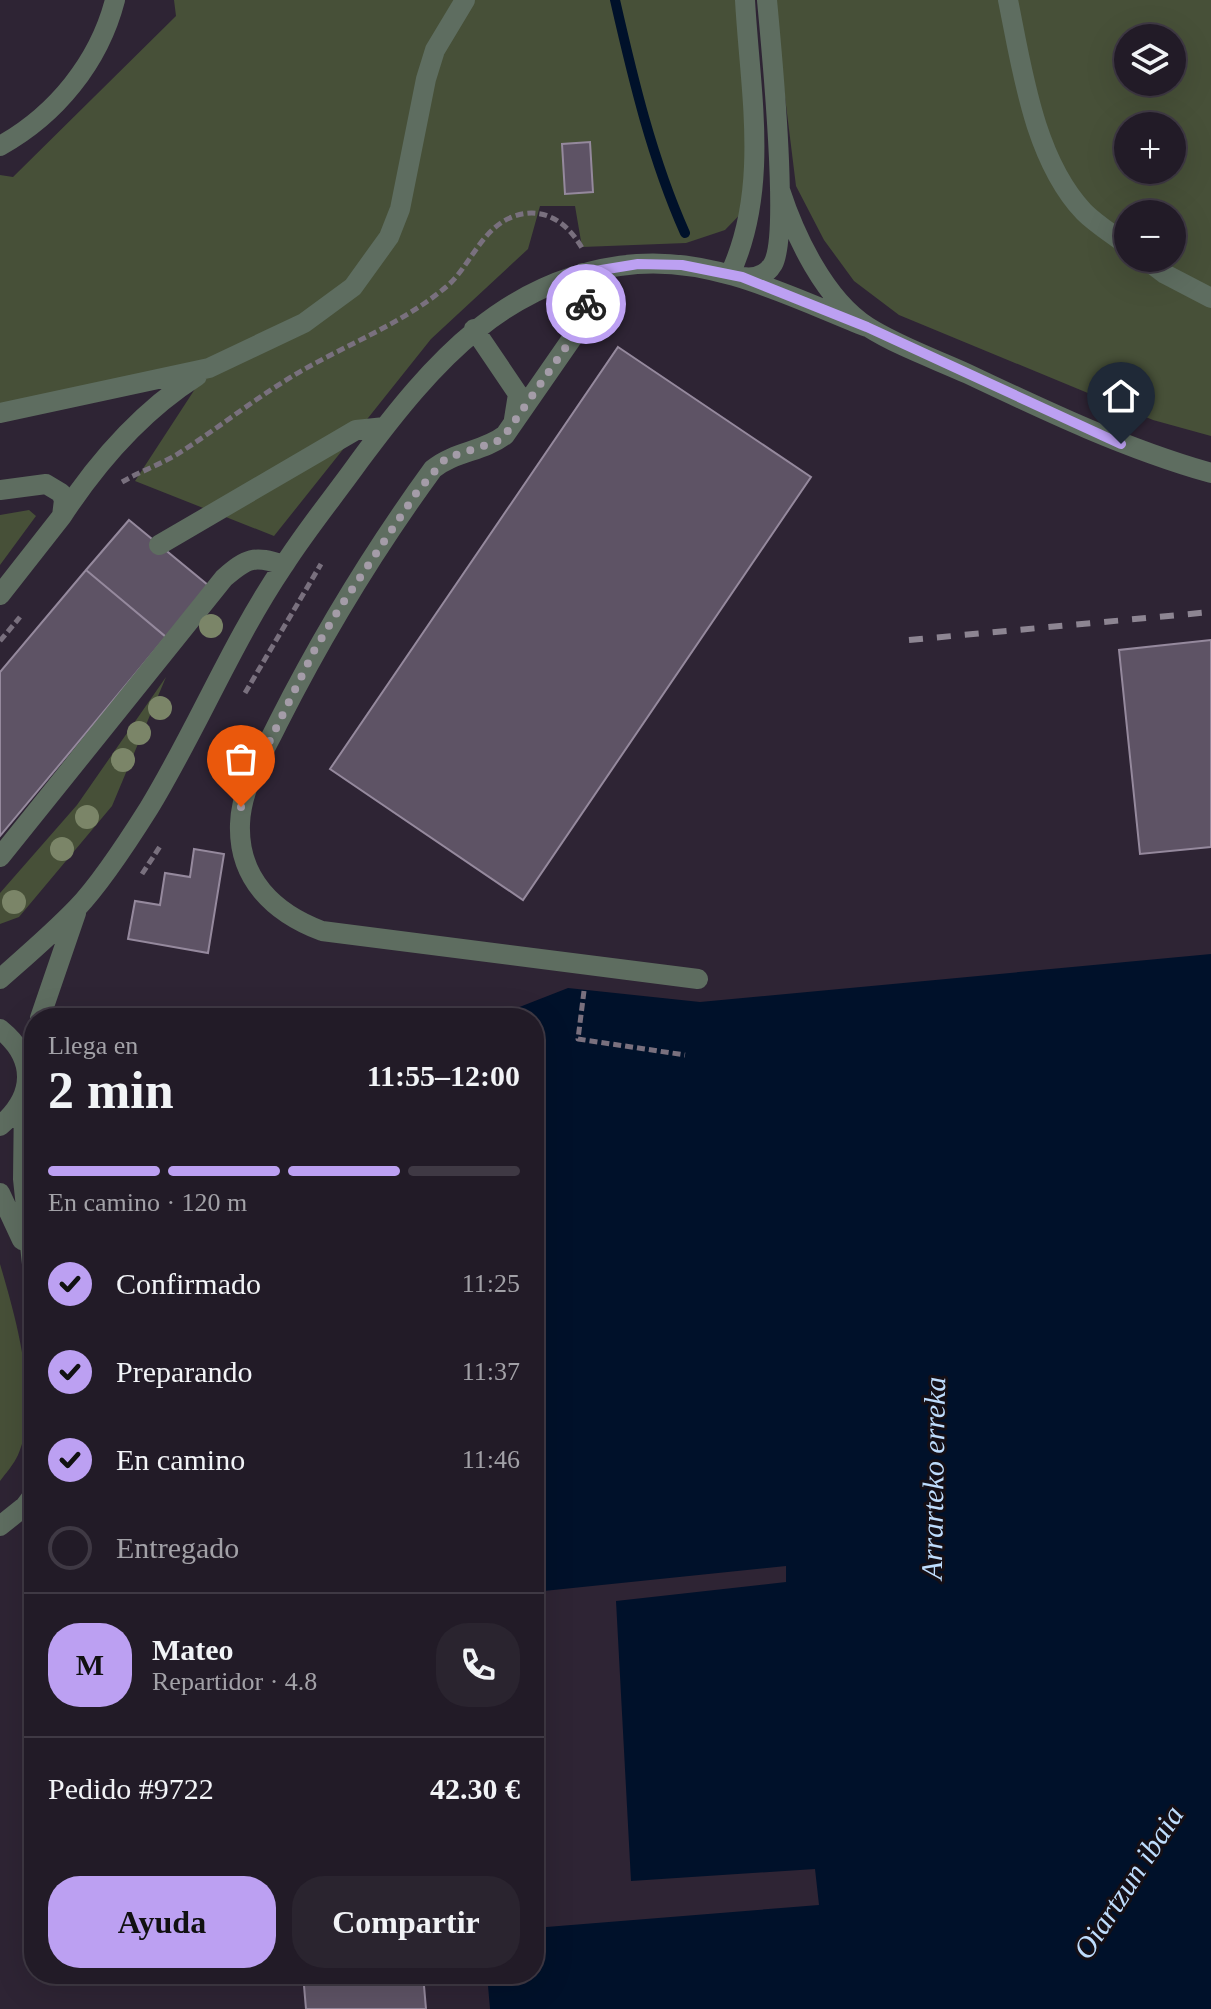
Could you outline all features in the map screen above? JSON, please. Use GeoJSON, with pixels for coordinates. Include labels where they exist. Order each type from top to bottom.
{"type":"FeatureCollection","features":[{"type":"Feature","properties":{"kind":"street"},"geometry":{"type":"LineString","coordinates":[[0,146],[55,107],[81,74],[109,24],[115,0]]}},
{"type":"Feature","properties":{"kind":"street"},"geometry":{"type":"LineString","coordinates":[[0,595],[98,465],[138,423],[165,399],[209,368],[304,323],[353,287],[373,263],[389,237],[400,209],[426,79],[435,50],[465,0]]}},
{"type":"Feature","properties":{"kind":"street"},"geometry":{"type":"LineString","coordinates":[[738,0],[747,33]]}},
{"type":"Feature","properties":{"kind":"street"},"geometry":{"type":"LineString","coordinates":[[736,276],[748,226],[755,176],[745,0]]}},
{"type":"Feature","properties":{"kind":"street"},"geometry":{"type":"LineString","coordinates":[[1008,0],[1026,89],[1054,168],[1066,190],[1086,213],[1114,235]]}},
{"type":"Feature","properties":{"kind":"street"},"geometry":{"type":"LineString","coordinates":[[0,979],[79,906],[149,808],[283,565],[385,427],[474,329],[522,297],[588,272],[638,264],[682,265],[754,279],[772,266],[776,256],[780,190],[767,6]]}},
{"type":"Feature","properties":{"kind":"street"},"geometry":{"type":"LineString","coordinates":[[780,190],[788,216],[813,264],[829,287],[867,327]]}},
{"type":"Feature","properties":{"kind":"street"},"geometry":{"type":"LineString","coordinates":[[588,272],[586,306],[575,334],[514,421],[496,442],[446,458],[433,469],[339,609],[314,651],[244,795],[239,827],[248,865],[258,887],[272,905],[289,917],[322,931],[698,979]]}},
{"type":"Feature","properties":{"kind":"street"},"geometry":{"type":"LineString","coordinates":[[1162,272],[1211,298]]}},
{"type":"Feature","properties":{"kind":"street"},"geometry":{"type":"LineString","coordinates":[[736,276],[867,327],[1121,444],[1211,473]]}},
{"type":"Feature","properties":{"kind":"street"},"geometry":{"type":"LineString","coordinates":[[474,329],[518,394],[514,421]]}},
{"type":"Feature","properties":{"kind":"street"},"geometry":{"type":"LineString","coordinates":[[0,413],[209,368]]}},
{"type":"Feature","properties":{"kind":"street"},"geometry":{"type":"LineString","coordinates":[[159,545],[356,430],[385,427]]}},
{"type":"Feature","properties":{"kind":"street"},"geometry":{"type":"LineString","coordinates":[[0,490],[46,484],[61,493],[62,516]]}},
{"type":"Feature","properties":{"kind":"street"},"geometry":{"type":"LineString","coordinates":[[0,857],[224,578],[242,562],[261,557],[283,565]]}},
{"type":"Feature","properties":{"kind":"street"},"geometry":{"type":"LineString","coordinates":[[43,1008],[79,906]]}},
{"type":"Feature","properties":{"kind":"street"},"geometry":{"type":"LineString","coordinates":[[0,1029],[13,1040],[24,1060]]}},
{"type":"Feature","properties":{"kind":"street"},"geometry":{"type":"LineString","coordinates":[[0,1126],[14,1114],[24,1098]]}},
{"type":"Feature","properties":{"kind":"street"},"geometry":{"type":"LineString","coordinates":[[24,1098],[24,1189]]}},
{"type":"Feature","properties":{"kind":"street"},"geometry":{"type":"LineString","coordinates":[[0,1193],[24,1246]]}},
{"type":"Feature","properties":{"kind":"street"},"geometry":{"type":"LineString","coordinates":[[0,1526],[24,1507]]}},
{"type":"Feature","properties":{"kind":"path"},"geometry":{"type":"LineString","coordinates":[[113,490],[139,472],[174,456],[239,409],[304,369],[386,327],[447,286],[492,231],[512,217],[534,213],[556,217],[573,233],[588,272]]}},
{"type":"Feature","properties":{"kind":"path"},"geometry":{"type":"LineString","coordinates":[[286,624],[327,555]]}},
{"type":"Feature","properties":{"kind":"path"},"geometry":{"type":"LineString","coordinates":[[584,990],[578,1039],[685,1055]]}},
{"type":"Feature","properties":{"kind":"green space"},"geometry":{"type":"Polygon","coordinates":[[[174,0],[738,0],[753,201],[725,230],[686,243],[582,247],[575,206],[540,206],[528,249],[431,339],[274,536],[135,481],[208,369],[0,413],[0,175],[13,177],[176,16],[174,0]]]}},
{"type":"Feature","properties":{"kind":"green space"},"geometry":{"type":"Polygon","coordinates":[[[773,0],[1211,0],[1211,436],[1153,420],[899,315],[854,281],[824,240],[796,186],[773,0]]]}},
{"type":"Feature","properties":{"kind":"green space"},"geometry":{"type":"Polygon","coordinates":[[[29,510],[36,516],[0,565],[0,515],[29,510]]]}},
{"type":"Feature","properties":{"kind":"green space"},"geometry":{"type":"Polygon","coordinates":[[[166,677],[112,806],[19,917],[0,924],[0,893],[77,805],[166,677]]]}},
{"type":"Feature","properties":{"kind":"green space"},"geometry":{"type":"Polygon","coordinates":[[[0,1264],[23,1360],[24,1434],[18,1455],[0,1481],[0,1264]]]}},
{"type":"Feature","properties":{"kind":"water","name":"Oiartzun ibaia"},"geometry":{"type":"Polygon","coordinates":[[[1211,954],[1211,2009],[490,2009],[488,1984],[544,1984],[544,1927],[819,1905],[815,1869],[631,1881],[616,1601],[786,1582],[786,1566],[544,1591],[544,1008],[517,1008],[568,988],[700,1002],[1211,954]]]}},
{"type":"Feature","properties":{"kind":"building"},"geometry":{"type":"Polygon","coordinates":[[[590,142],[593,192],[565,194],[562,144],[590,142]]]}},
{"type":"Feature","properties":{"kind":"building"},"geometry":{"type":"Polygon","coordinates":[[[618,347],[811,477],[523,900],[330,769],[618,347]]]}},
{"type":"Feature","properties":{"kind":"building"},"geometry":{"type":"Polygon","coordinates":[[[129,520],[209,586],[166,637],[86,570],[129,520]]]}},
{"type":"Feature","properties":{"kind":"building"},"geometry":{"type":"Polygon","coordinates":[[[86,570],[166,637],[0,836],[0,672],[86,570]]]}},
{"type":"Feature","properties":{"kind":"building"},"geometry":{"type":"Polygon","coordinates":[[[1211,640],[1211,847],[1140,854],[1119,650],[1211,640]]]}},
{"type":"Feature","properties":{"kind":"building"},"geometry":{"type":"Polygon","coordinates":[[[194,849],[224,854],[208,953],[128,939],[135,901],[160,905],[165,873],[190,877],[194,849]]]}},
{"type":"Feature","properties":{"kind":"building"},"geometry":{"type":"Polygon","coordinates":[[[304,1984],[424,1984],[426,2009],[306,2009],[304,1984]]]}},
{"type":"Feature","properties":{"kind":"waterway","name":"Arrarteko erreka"},"geometry":{"type":"LineString","coordinates":[[615,0],[653,148],[685,233]]}},
{"type":"Feature","properties":{"kind":"railway"},"geometry":{"type":"LineString","coordinates":[[909,640],[1211,612]]}},
{"type":"Feature","properties":{"kind":"way so far"},"geometry":{"type":"LineString","coordinates":[[241,807],[255,771],[314,651],[417,492],[433,469],[446,458],[496,442],[505,435],[575,334],[586,304]]}},
{"type":"Feature","properties":{"kind":"route"},"geometry":{"type":"LineString","coordinates":[[586,304],[583,273],[638,264],[682,265],[723,272],[867,327],[1121,444]]}}]}
